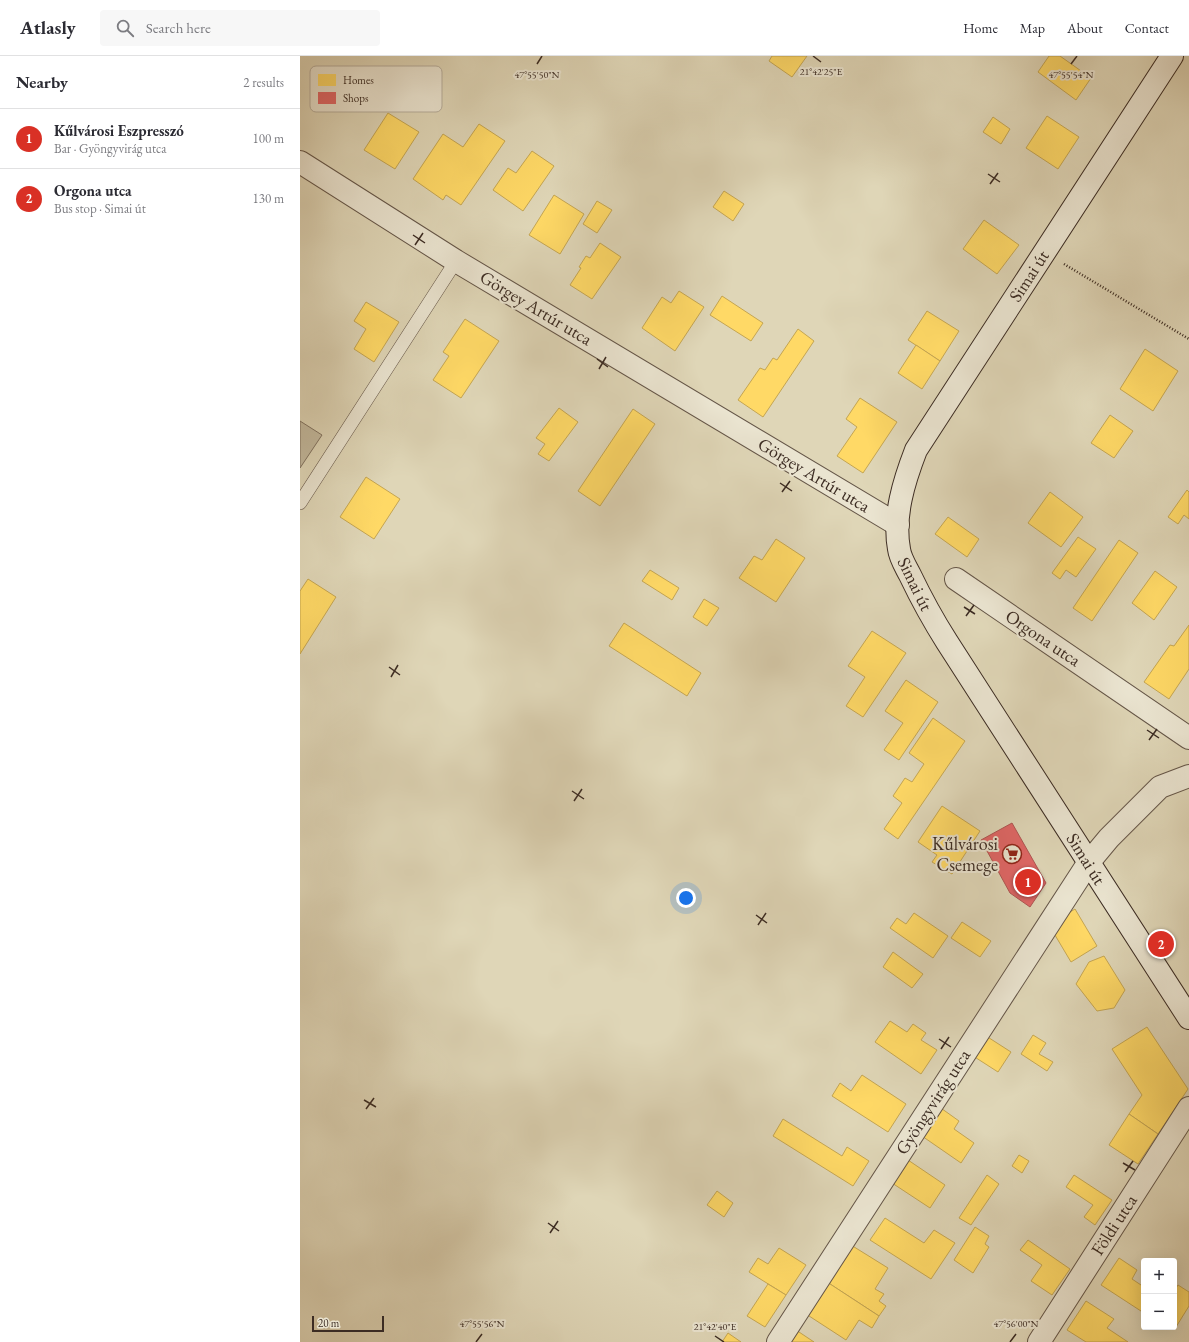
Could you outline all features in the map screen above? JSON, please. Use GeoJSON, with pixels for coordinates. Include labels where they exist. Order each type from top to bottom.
{"type":"FeatureCollection","features":[{"type":"Feature","properties":{"kind":"street","name":"Simai út"},"geometry":{"type":"LineString","coordinates":[[1172,56],[916,450],[901,497],[898,525],[899,550],[924,604],[1189,1018]]}},
{"type":"Feature","properties":{"kind":"street","name":"Görgey Artúr utca"},"geometry":{"type":"LineString","coordinates":[[300,162],[456,260],[898,525]]}},
{"type":"Feature","properties":{"kind":"street","name":"Orgona utca"},"geometry":{"type":"LineString","coordinates":[[956,579],[1189,738]]}},
{"type":"Feature","properties":{"kind":"street"},"geometry":{"type":"LineString","coordinates":[[1089,862],[1109,838],[1160,787],[1189,776]]}},
{"type":"Feature","properties":{"kind":"street","name":"Gyöngyvirág utca"},"geometry":{"type":"LineString","coordinates":[[778,1342],[1089,862]]}},
{"type":"Feature","properties":{"kind":"street","name":"Földi utca"},"geometry":{"type":"LineString","coordinates":[[1039,1342],[1189,1108]]}},
{"type":"Feature","properties":{"kind":"lane"},"geometry":{"type":"LineString","coordinates":[[300,503],[456,260]]}},
{"type":"Feature","properties":{"kind":"path"},"geometry":{"type":"LineString","coordinates":[[1044,252],[1189,339]]}},
{"type":"Feature","properties":{"kind":"shaded area"},"geometry":{"type":"Polygon","coordinates":[[[300,421],[322,435],[300,468],[300,421]]]}},
{"type":"Feature","properties":{"kind":"building: Homes"},"geometry":{"type":"Polygon","coordinates":[[[772,56],[807,56],[792,77],[769,61],[772,56]]]}},
{"type":"Feature","properties":{"kind":"building: Homes"},"geometry":{"type":"Polygon","coordinates":[[[1049,56],[1060,56],[1091,78],[1076,100],[1038,72],[1049,56]]]}},
{"type":"Feature","properties":{"kind":"building: Homes"},"geometry":{"type":"Polygon","coordinates":[[[388,113],[419,132],[395,169],[364,150],[388,113]]]}},
{"type":"Feature","properties":{"kind":"building: Homes"},"geometry":{"type":"Polygon","coordinates":[[[1047,116],[1079,137],[1058,169],[1026,148],[1047,116]]]}},
{"type":"Feature","properties":{"kind":"building: Homes"},"geometry":{"type":"Polygon","coordinates":[[[993,117],[1010,129],[1001,144],[983,132],[993,117]]]}},
{"type":"Feature","properties":{"kind":"building: Homes"},"geometry":{"type":"Polygon","coordinates":[[[479,124],[505,141],[461,205],[446,195],[443,200],[413,179],[443,134],[463,147],[479,124]]]}},
{"type":"Feature","properties":{"kind":"building: Homes"},"geometry":{"type":"Polygon","coordinates":[[[532,151],[554,166],[523,211],[493,190],[508,168],[516,173],[532,151]]]}},
{"type":"Feature","properties":{"kind":"building: Homes"},"geometry":{"type":"Polygon","coordinates":[[[724,191],[744,204],[733,221],[713,207],[724,191]]]}},
{"type":"Feature","properties":{"kind":"building: Homes"},"geometry":{"type":"Polygon","coordinates":[[[554,195],[584,214],[560,254],[529,235],[554,195]]]}},
{"type":"Feature","properties":{"kind":"building: Homes"},"geometry":{"type":"Polygon","coordinates":[[[597,201],[612,210],[597,233],[583,224],[597,201]]]}},
{"type":"Feature","properties":{"kind":"building: Homes"},"geometry":{"type":"Polygon","coordinates":[[[984,220],[1019,245],[997,274],[963,249],[984,220]]]}},
{"type":"Feature","properties":{"kind":"building: Homes"},"geometry":{"type":"Polygon","coordinates":[[[600,243],[621,257],[592,299],[570,285],[581,268],[579,267],[586,256],[590,258],[600,243]]]}},
{"type":"Feature","properties":{"kind":"building: Homes"},"geometry":{"type":"Polygon","coordinates":[[[679,291],[704,307],[675,351],[642,328],[662,297],[671,303],[679,291]]]}},
{"type":"Feature","properties":{"kind":"building: Homes"},"geometry":{"type":"Polygon","coordinates":[[[722,296],[763,323],[751,341],[710,315],[722,296]]]}},
{"type":"Feature","properties":{"kind":"building: Homes"},"geometry":{"type":"Polygon","coordinates":[[[366,302],[399,322],[374,362],[354,349],[366,329],[354,321],[366,302]]]}},
{"type":"Feature","properties":{"kind":"building: Homes"},"geometry":{"type":"Polygon","coordinates":[[[927,311],[959,331],[940,361],[908,340],[927,311]]]}},
{"type":"Feature","properties":{"kind":"building: Homes"},"geometry":{"type":"Polygon","coordinates":[[[465,319],[499,341],[461,398],[433,380],[449,356],[443,352],[465,319]]]}},
{"type":"Feature","properties":{"kind":"building: Homes"},"geometry":{"type":"Polygon","coordinates":[[[798,329],[814,341],[763,417],[738,400],[760,368],[765,370],[773,358],[777,360],[798,329]]]}},
{"type":"Feature","properties":{"kind":"building: Homes"},"geometry":{"type":"Polygon","coordinates":[[[916,345],[940,361],[922,389],[898,373],[916,345]]]}},
{"type":"Feature","properties":{"kind":"building: Homes"},"geometry":{"type":"Polygon","coordinates":[[[1145,349],[1178,371],[1153,411],[1120,389],[1145,349]]]}},
{"type":"Feature","properties":{"kind":"building: Homes"},"geometry":{"type":"Polygon","coordinates":[[[860,398],[897,422],[863,473],[837,456],[857,427],[846,419],[860,398]]]}},
{"type":"Feature","properties":{"kind":"building: Homes"},"geometry":{"type":"Polygon","coordinates":[[[559,408],[578,422],[549,461],[538,454],[545,444],[536,438],[559,408]]]}},
{"type":"Feature","properties":{"kind":"building: Homes"},"geometry":{"type":"Polygon","coordinates":[[[633,409],[655,424],[600,506],[578,491],[633,409]]]}},
{"type":"Feature","properties":{"kind":"building: Homes"},"geometry":{"type":"Polygon","coordinates":[[[1110,415],[1133,431],[1114,458],[1091,443],[1110,415]]]}},
{"type":"Feature","properties":{"kind":"building: Homes"},"geometry":{"type":"Polygon","coordinates":[[[366,477],[400,499],[374,539],[340,517],[366,477]]]}},
{"type":"Feature","properties":{"kind":"building: Homes"},"geometry":{"type":"Polygon","coordinates":[[[1187,490],[1189,492],[1189,519],[1184,515],[1178,524],[1168,517],[1187,490]]]}},
{"type":"Feature","properties":{"kind":"building: Homes"},"geometry":{"type":"Polygon","coordinates":[[[1050,492],[1083,517],[1061,547],[1028,523],[1050,492]]]}},
{"type":"Feature","properties":{"kind":"building: Homes"},"geometry":{"type":"Polygon","coordinates":[[[948,517],[979,539],[967,557],[935,534],[948,517]]]}},
{"type":"Feature","properties":{"kind":"building: Homes"},"geometry":{"type":"Polygon","coordinates":[[[1078,537],[1096,549],[1076,577],[1066,570],[1060,579],[1052,573],[1078,537]]]}},
{"type":"Feature","properties":{"kind":"building: Homes"},"geometry":{"type":"Polygon","coordinates":[[[776,539],[805,558],[776,602],[739,578],[754,556],[762,560],[776,539]]]}},
{"type":"Feature","properties":{"kind":"building: Homes"},"geometry":{"type":"Polygon","coordinates":[[[1119,540],[1138,553],[1092,621],[1073,608],[1119,540]]]}},
{"type":"Feature","properties":{"kind":"building: Homes"},"geometry":{"type":"Polygon","coordinates":[[[650,570],[679,588],[672,600],[642,581],[650,570]]]}},
{"type":"Feature","properties":{"kind":"building: Homes"},"geometry":{"type":"Polygon","coordinates":[[[1155,571],[1177,587],[1154,620],[1132,603],[1155,571]]]}},
{"type":"Feature","properties":{"kind":"building: Homes"},"geometry":{"type":"Polygon","coordinates":[[[308,579],[336,597],[300,654],[300,591],[308,579]]]}},
{"type":"Feature","properties":{"kind":"building: Homes"},"geometry":{"type":"Polygon","coordinates":[[[704,599],[719,608],[707,626],[693,617],[704,599]]]}},
{"type":"Feature","properties":{"kind":"building: Homes"},"geometry":{"type":"Polygon","coordinates":[[[624,623],[701,673],[687,696],[609,646],[624,623]]]}},
{"type":"Feature","properties":{"kind":"building: Homes"},"geometry":{"type":"Polygon","coordinates":[[[1189,625],[1189,669],[1169,699],[1144,682],[1170,645],[1174,646],[1189,625]]]}},
{"type":"Feature","properties":{"kind":"building: Homes"},"geometry":{"type":"Polygon","coordinates":[[[872,631],[906,653],[863,717],[846,706],[865,677],[848,666],[872,631]]]}},
{"type":"Feature","properties":{"kind":"building: Homes"},"geometry":{"type":"Polygon","coordinates":[[[906,680],[938,702],[899,760],[884,750],[903,723],[885,711],[906,680]]]}},
{"type":"Feature","properties":{"kind":"building: Homes"},"geometry":{"type":"Polygon","coordinates":[[[933,718],[965,741],[898,839],[884,829],[902,803],[893,796],[905,778],[912,782],[924,764],[909,753],[933,718]]]}},
{"type":"Feature","properties":{"kind":"building: Homes"},"geometry":{"type":"Polygon","coordinates":[[[942,806],[980,831],[952,874],[932,862],[937,855],[918,842],[942,806]]]}},
{"type":"Feature","properties":{"kind":"building: Homes"},"geometry":{"type":"Polygon","coordinates":[[[1075,909],[1097,946],[1071,962],[1049,925],[1075,909]]]}},
{"type":"Feature","properties":{"kind":"building: Homes"},"geometry":{"type":"Polygon","coordinates":[[[914,913],[948,936],[933,958],[890,928],[897,918],[906,924],[914,913]]]}},
{"type":"Feature","properties":{"kind":"building: Homes"},"geometry":{"type":"Polygon","coordinates":[[[962,922],[991,941],[980,957],[951,938],[962,922]]]}},
{"type":"Feature","properties":{"kind":"building: Homes"},"geometry":{"type":"Polygon","coordinates":[[[893,952],[923,974],[912,988],[883,967],[893,952]]]}},
{"type":"Feature","properties":{"kind":"building: Homes"},"geometry":{"type":"Polygon","coordinates":[[[1104,956],[1125,990],[1114,1008],[1097,1011],[1076,984],[1089,962],[1104,956]]]}},
{"type":"Feature","properties":{"kind":"building: Homes"},"geometry":{"type":"Polygon","coordinates":[[[890,1021],[907,1032],[913,1024],[926,1033],[921,1040],[937,1050],[921,1074],[875,1042],[890,1021]]]}},
{"type":"Feature","properties":{"kind":"building: Homes"},"geometry":{"type":"Polygon","coordinates":[[[1147,1027],[1188,1089],[1158,1134],[1129,1114],[1142,1095],[1112,1049],[1147,1027]]]}},
{"type":"Feature","properties":{"kind":"building: Homes"},"geometry":{"type":"Polygon","coordinates":[[[983,1034],[1011,1052],[998,1072],[970,1054],[983,1034]]]}},
{"type":"Feature","properties":{"kind":"building: Homes"},"geometry":{"type":"Polygon","coordinates":[[[1033,1035],[1046,1043],[1039,1054],[1053,1062],[1047,1071],[1021,1054],[1033,1035]]]}},
{"type":"Feature","properties":{"kind":"building: Homes"},"geometry":{"type":"Polygon","coordinates":[[[862,1075],[906,1104],[888,1132],[832,1096],[840,1083],[851,1091],[862,1075]]]}},
{"type":"Feature","properties":{"kind":"building: Homes"},"geometry":{"type":"Polygon","coordinates":[[[938,1106],[959,1121],[954,1129],[974,1143],[961,1163],[919,1134],[938,1106]]]}},
{"type":"Feature","properties":{"kind":"building: Homes"},"geometry":{"type":"Polygon","coordinates":[[[1129,1114],[1158,1134],[1138,1164],[1109,1145],[1129,1114]]]}},
{"type":"Feature","properties":{"kind":"building: Homes"},"geometry":{"type":"Polygon","coordinates":[[[783,1119],[842,1156],[847,1147],[869,1161],[853,1186],[773,1136],[783,1119]]]}},
{"type":"Feature","properties":{"kind":"building: Homes"},"geometry":{"type":"Polygon","coordinates":[[[1019,1155],[1029,1161],[1022,1173],[1012,1166],[1019,1155]]]}},
{"type":"Feature","properties":{"kind":"building: Homes"},"geometry":{"type":"Polygon","coordinates":[[[905,1158],[945,1185],[930,1208],[889,1181],[905,1158]]]}},
{"type":"Feature","properties":{"kind":"building: Homes"},"geometry":{"type":"Polygon","coordinates":[[[987,1175],[999,1184],[971,1225],[959,1218],[987,1175]]]}},
{"type":"Feature","properties":{"kind":"building: Homes"},"geometry":{"type":"Polygon","coordinates":[[[1074,1175],[1112,1200],[1095,1225],[1084,1217],[1093,1205],[1066,1187],[1074,1175]]]}},
{"type":"Feature","properties":{"kind":"building: Homes"},"geometry":{"type":"Polygon","coordinates":[[[717,1191],[733,1203],[724,1217],[707,1205],[717,1191]]]}},
{"type":"Feature","properties":{"kind":"building: Homes"},"geometry":{"type":"Polygon","coordinates":[[[885,1218],[924,1243],[934,1230],[955,1243],[931,1279],[870,1240],[885,1218]]]}},
{"type":"Feature","properties":{"kind":"building: Homes"},"geometry":{"type":"Polygon","coordinates":[[[975,1227],[989,1236],[985,1244],[989,1247],[973,1273],[954,1260],[975,1227]]]}},
{"type":"Feature","properties":{"kind":"building: Homes"},"geometry":{"type":"Polygon","coordinates":[[[1028,1240],[1070,1269],[1052,1295],[1031,1281],[1042,1265],[1020,1250],[1028,1240]]]}},
{"type":"Feature","properties":{"kind":"building: Homes"},"geometry":{"type":"Polygon","coordinates":[[[851,1245],[888,1268],[875,1289],[884,1294],[879,1301],[886,1306],[879,1316],[827,1282],[851,1245]]]}},
{"type":"Feature","properties":{"kind":"building: Homes"},"geometry":{"type":"Polygon","coordinates":[[[779,1248],[806,1265],[786,1295],[749,1272],[758,1258],[768,1264],[779,1248]]]}},
{"type":"Feature","properties":{"kind":"building: Homes"},"geometry":{"type":"Polygon","coordinates":[[[1119,1258],[1137,1270],[1132,1279],[1141,1285],[1141,1311],[1101,1285],[1119,1258]]]}},
{"type":"Feature","properties":{"kind":"building: Homes"},"geometry":{"type":"Polygon","coordinates":[[[827,1282],[879,1316],[872,1328],[859,1320],[846,1340],[806,1314],[827,1282]]]}},
{"type":"Feature","properties":{"kind":"building: Homes"},"geometry":{"type":"Polygon","coordinates":[[[768,1284],[786,1295],[765,1327],[747,1316],[768,1284]]]}},
{"type":"Feature","properties":{"kind":"building: Homes"},"geometry":{"type":"Polygon","coordinates":[[[1178,1285],[1189,1292],[1189,1306],[1177,1325],[1177,1294],[1178,1285]]]}},
{"type":"Feature","properties":{"kind":"building: Homes"},"geometry":{"type":"Polygon","coordinates":[[[1086,1301],[1114,1319],[1107,1328],[1128,1342],[1086,1342],[1067,1330],[1086,1301]]]}},
{"type":"Feature","properties":{"kind":"building: Homes"},"geometry":{"type":"Polygon","coordinates":[[[796,1330],[814,1342],[788,1342],[796,1330]]]}},
{"type":"Feature","properties":{"kind":"building: Homes"},"geometry":{"type":"Polygon","coordinates":[[[728,1333],[741,1342],[722,1342],[728,1333]]]}},
{"type":"Feature","properties":{"kind":"building: Shops"},"geometry":{"type":"Polygon","coordinates":[[[1012,823],[1046,883],[1030,907],[1010,893],[981,840],[1012,823]]]}},
{"type":"Feature","properties":{"kind":"place","name":"Kűlvárosi Csemege"},"geometry":{"type":"Point","coordinates":[1012,854]}},
{"type":"Feature","properties":{"kind":"place","name":"Kűlvárosi Eszpresszó"},"geometry":{"type":"Point","coordinates":[1028,882]}},
{"type":"Feature","properties":{"kind":"place","name":"Orgona utca"},"geometry":{"type":"Point","coordinates":[1161,944]}}]}
